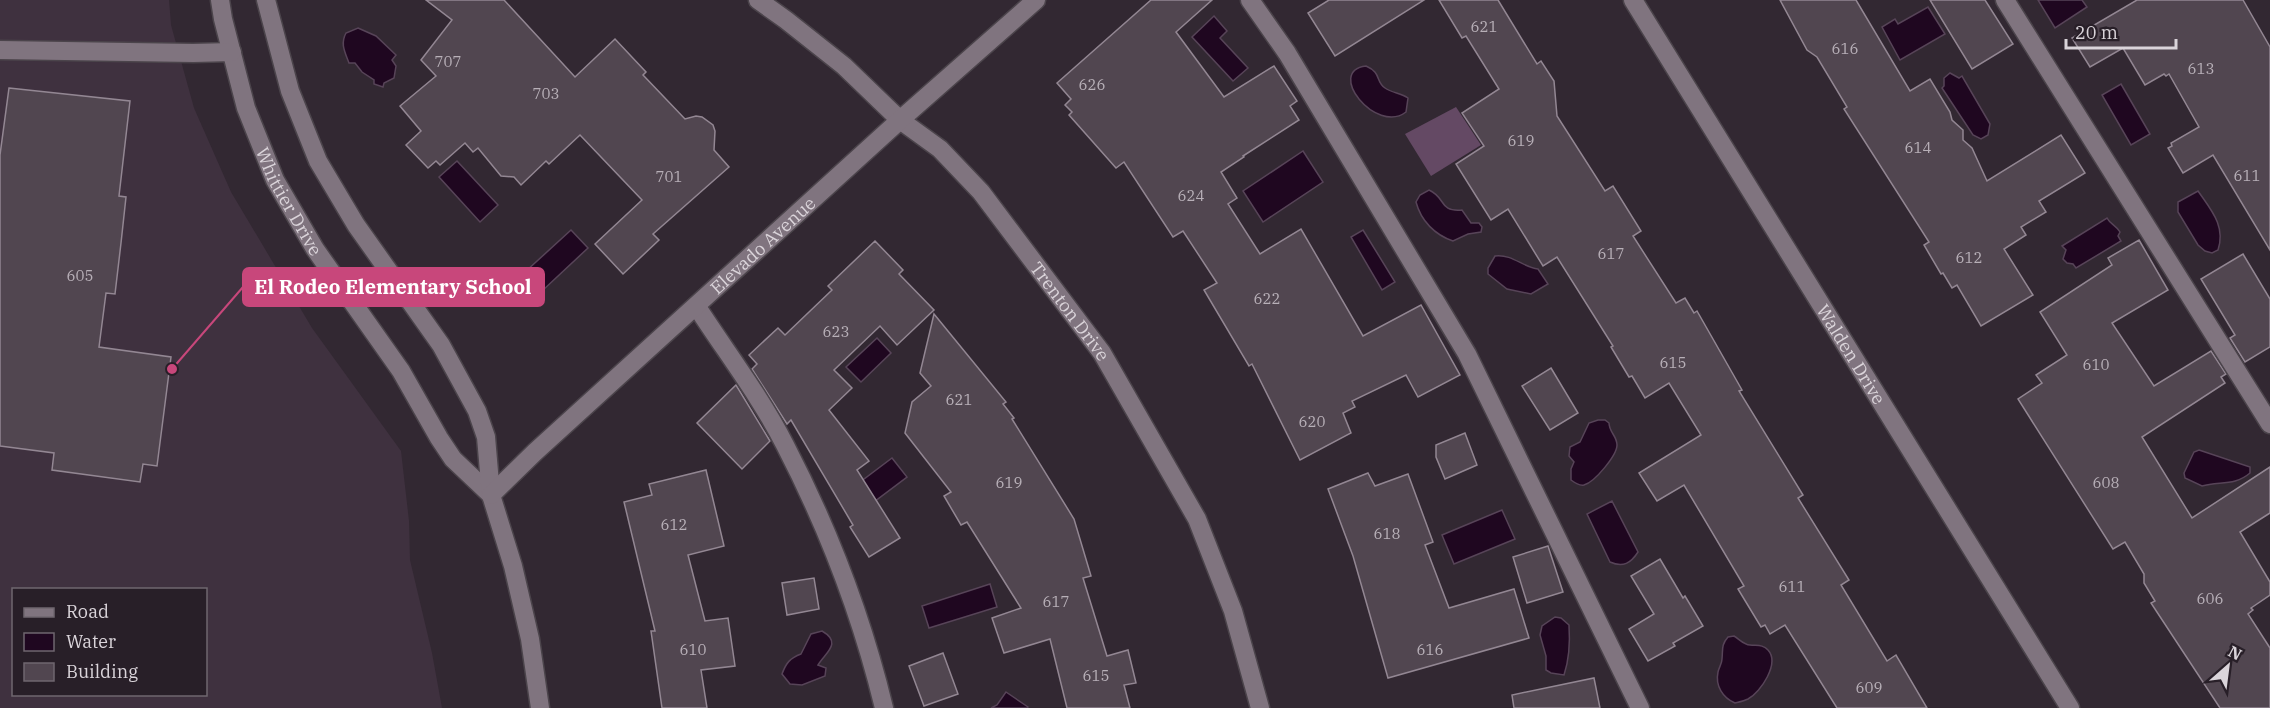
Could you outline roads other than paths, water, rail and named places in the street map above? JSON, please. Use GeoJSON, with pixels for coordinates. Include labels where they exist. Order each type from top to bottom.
{"type":"FeatureCollection","features":[{"type":"Feature","properties":{"kind":"street","name":"Whittier Drive"},"geometry":{"type":"LineString","coordinates":[[220,0],[246,108],[275,180],[315,249],[401,371],[453,459],[491,495]]}},
{"type":"Feature","properties":{"kind":"street","name":"Whittier Drive"},"geometry":{"type":"LineString","coordinates":[[267,0],[290,91],[318,161],[356,225],[441,345],[477,411],[486,437],[491,495],[513,566],[530,639],[540,708]]}},
{"type":"Feature","properties":{"kind":"street","name":"Trenton Drive"},"geometry":{"type":"LineString","coordinates":[[758,0],[844,66],[900,120],[940,149],[981,192],[1102,353],[1197,519],[1233,611],[1260,708]]}},
{"type":"Feature","properties":{"kind":"street","name":"Elevado Avenue"},"geometry":{"type":"LineString","coordinates":[[491,495],[535,452],[900,120],[1036,0]]}},
{"type":"Feature","properties":{"kind":"street"},"geometry":{"type":"LineString","coordinates":[[1250,0],[1287,53],[1467,354],[1640,708]]}},
{"type":"Feature","properties":{"kind":"street","name":"Walden Drive"},"geometry":{"type":"LineString","coordinates":[[1632,0],[2070,708]]}},
{"type":"Feature","properties":{"kind":"street"},"geometry":{"type":"LineString","coordinates":[[2006,0],[2270,424]]}},
{"type":"Feature","properties":{"kind":"street"},"geometry":{"type":"LineString","coordinates":[[0,50],[232,52]]}},
{"type":"Feature","properties":{"kind":"street"},"geometry":{"type":"LineString","coordinates":[[697,307],[743,375],[784,443],[821,519],[850,594],[884,708]]}},
{"type":"Feature","properties":{"kind":"water"},"geometry":{"type":"Polygon","coordinates":[[[2038,0],[2082,0],[2087,7],[2055,28],[2038,0]]]}},
{"type":"Feature","properties":{"kind":"water"},"geometry":{"type":"Polygon","coordinates":[[[1928,7],[1945,34],[1900,60],[1882,27],[1895,19],[1898,24],[1928,7]]]}},
{"type":"Feature","properties":{"kind":"water"},"geometry":{"type":"Polygon","coordinates":[[[1214,16],[1227,31],[1220,38],[1248,68],[1233,81],[1192,37],[1214,16]]]}},
{"type":"Feature","properties":{"kind":"water"},"geometry":{"type":"Polygon","coordinates":[[[358,28],[376,36],[396,55],[392,60],[396,66],[394,78],[384,83],[383,87],[374,84],[374,80],[362,72],[355,63],[349,63],[344,48],[344,37],[346,33],[358,28]]]}},
{"type":"Feature","properties":{"kind":"water"},"geometry":{"type":"Polygon","coordinates":[[[1366,66],[1374,71],[1385,88],[1408,98],[1406,112],[1394,117],[1381,115],[1369,109],[1359,100],[1351,79],[1355,70],[1366,66]]]}},
{"type":"Feature","properties":{"kind":"water"},"geometry":{"type":"Polygon","coordinates":[[[1950,73],[1959,78],[1962,76],[1990,124],[1988,135],[1981,139],[1973,135],[1942,88],[1944,78],[1950,73]]]}},
{"type":"Feature","properties":{"kind":"water"},"geometry":{"type":"Polygon","coordinates":[[[2121,84],[2150,134],[2131,145],[2102,95],[2121,84]]]}},
{"type":"Feature","properties":{"kind":"water"},"geometry":{"type":"Polygon","coordinates":[[[1303,151],[1323,182],[1263,222],[1243,191],[1303,151]]]}},
{"type":"Feature","properties":{"kind":"water"},"geometry":{"type":"Polygon","coordinates":[[[457,161],[498,205],[480,222],[439,177],[457,161]]]}},
{"type":"Feature","properties":{"kind":"water"},"geometry":{"type":"Polygon","coordinates":[[[1429,190],[1435,193],[1449,209],[1462,210],[1471,223],[1479,223],[1482,227],[1481,232],[1468,234],[1453,241],[1435,231],[1421,215],[1416,202],[1420,195],[1429,190]]]}},
{"type":"Feature","properties":{"kind":"water"},"geometry":{"type":"Polygon","coordinates":[[[2198,191],[2219,226],[2218,250],[2212,253],[2198,245],[2178,212],[2178,202],[2198,191]]]}},
{"type":"Feature","properties":{"kind":"water"},"geometry":{"type":"Polygon","coordinates":[[[2107,218],[2120,232],[2118,236],[2121,241],[2076,268],[2073,264],[2067,263],[2063,259],[2066,250],[2062,246],[2107,218]]]}},
{"type":"Feature","properties":{"kind":"water"},"geometry":{"type":"Polygon","coordinates":[[[571,230],[588,248],[542,291],[525,272],[571,230]]]}},
{"type":"Feature","properties":{"kind":"water"},"geometry":{"type":"Polygon","coordinates":[[[1363,230],[1395,282],[1382,290],[1351,237],[1363,230]]]}},
{"type":"Feature","properties":{"kind":"water"},"geometry":{"type":"Polygon","coordinates":[[[1495,256],[1507,257],[1538,269],[1548,284],[1531,294],[1507,289],[1488,274],[1488,268],[1495,256]]]}},
{"type":"Feature","properties":{"kind":"water"},"geometry":{"type":"Polygon","coordinates":[[[877,338],[891,353],[861,382],[846,367],[877,338]]]}},
{"type":"Feature","properties":{"kind":"water"},"geometry":{"type":"Polygon","coordinates":[[[1605,420],[1609,423],[1617,442],[1616,449],[1599,474],[1589,483],[1579,485],[1571,480],[1571,469],[1574,462],[1569,456],[1570,447],[1580,442],[1589,423],[1605,420]]]}},
{"type":"Feature","properties":{"kind":"water"},"geometry":{"type":"Polygon","coordinates":[[[2199,450],[2250,467],[2250,473],[2233,482],[2202,486],[2185,478],[2184,473],[2194,452],[2199,450]]]}},
{"type":"Feature","properties":{"kind":"water"},"geometry":{"type":"Polygon","coordinates":[[[892,458],[907,477],[854,517],[839,498],[892,458]]]}},
{"type":"Feature","properties":{"kind":"water"},"geometry":{"type":"Polygon","coordinates":[[[1612,501],[1638,552],[1629,562],[1623,564],[1610,562],[1587,514],[1612,501]]]}},
{"type":"Feature","properties":{"kind":"water"},"geometry":{"type":"Polygon","coordinates":[[[1502,510],[1515,539],[1454,564],[1442,535],[1502,510]]]}},
{"type":"Feature","properties":{"kind":"water"},"geometry":{"type":"Polygon","coordinates":[[[990,584],[997,607],[929,628],[922,606],[990,584]]]}},
{"type":"Feature","properties":{"kind":"water"},"geometry":{"type":"Polygon","coordinates":[[[1555,617],[1561,618],[1569,625],[1569,650],[1564,675],[1546,670],[1546,656],[1540,635],[1542,626],[1555,617]]]}},
{"type":"Feature","properties":{"kind":"water"},"geometry":{"type":"Polygon","coordinates":[[[822,631],[828,635],[832,644],[818,665],[826,668],[825,676],[802,685],[790,684],[782,674],[785,667],[791,659],[801,654],[811,634],[822,631]]]}},
{"type":"Feature","properties":{"kind":"water"},"geometry":{"type":"Polygon","coordinates":[[[1734,636],[1746,644],[1766,648],[1772,662],[1767,677],[1758,690],[1748,699],[1735,703],[1721,691],[1717,677],[1724,642],[1728,637],[1734,636]]]}},
{"type":"Feature","properties":{"kind":"water"},"geometry":{"type":"Polygon","coordinates":[[[1006,692],[1028,707],[991,708],[997,705],[1006,692]]]}},
{"type":"Feature","properties":{"kind":"place","name":"El Rodeo Elementary School"},"geometry":{"type":"Point","coordinates":[172,369]}}]}
